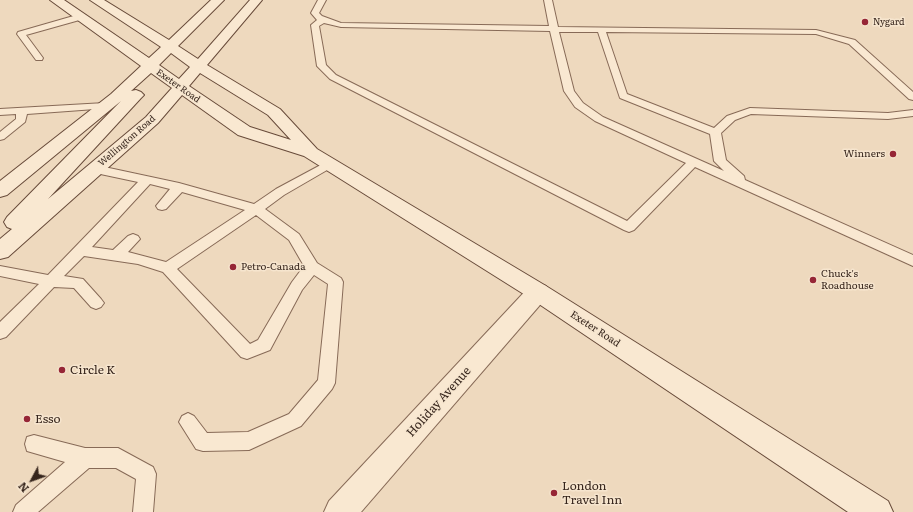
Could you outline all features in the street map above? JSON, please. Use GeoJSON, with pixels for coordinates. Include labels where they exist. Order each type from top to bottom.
{"type":"FeatureCollection","features":[{"type":"Feature","properties":{"kind":"main road","name":"Exeter Road"},"geometry":{"type":"LineString","coordinates":[[56,0],[180,88],[244,131],[310,152],[330,164],[538,292],[877,512]]}},
{"type":"Feature","properties":{"kind":"main road","name":"Exeter Road"},"geometry":{"type":"LineString","coordinates":[[96,0],[274,112],[310,152]]}},
{"type":"Feature","properties":{"kind":"main road"},"geometry":{"type":"LineString","coordinates":[[0,191],[164,59],[169,47],[218,0]]}},
{"type":"Feature","properties":{"kind":"main road","name":"Wellington Road"},"geometry":{"type":"LineString","coordinates":[[0,251],[152,120],[256,0]]}},
{"type":"Feature","properties":{"kind":"main road"},"geometry":{"type":"LineString","coordinates":[[0,236],[118,115],[153,68]]}},
{"type":"Feature","properties":{"kind":"main road","name":"Holiday Avenue"},"geometry":{"type":"LineString","coordinates":[[340,512],[538,292]]}},
{"type":"Feature","properties":{"kind":"lane"},"geometry":{"type":"LineString","coordinates":[[322,0],[315,13],[323,20],[341,25],[554,30],[816,32],[852,42],[913,97]]}},
{"type":"Feature","properties":{"kind":"lane"},"geometry":{"type":"LineString","coordinates":[[548,0],[569,92],[579,105],[599,119],[913,261]]}},
{"type":"Feature","properties":{"kind":"lane"},"geometry":{"type":"LineString","coordinates":[[39,58],[21,34],[80,17]]}},
{"type":"Feature","properties":{"kind":"lane"},"geometry":{"type":"LineString","coordinates":[[323,20],[315,25],[322,66],[333,77],[629,227],[693,162]]}},
{"type":"Feature","properties":{"kind":"lane"},"geometry":{"type":"LineString","coordinates":[[601,30],[623,96],[715,132]]}},
{"type":"Feature","properties":{"kind":"lane"},"geometry":{"type":"LineString","coordinates":[[0,112],[105,106]]}},
{"type":"Feature","properties":{"kind":"lane"},"geometry":{"type":"LineString","coordinates":[[0,137],[21,120],[22,111]]}},
{"type":"Feature","properties":{"kind":"lane"},"geometry":{"type":"LineString","coordinates":[[715,132],[731,118],[750,111],[888,116],[913,113]]}},
{"type":"Feature","properties":{"kind":"lane"},"geometry":{"type":"LineString","coordinates":[[715,132],[720,161],[749,187]]}},
{"type":"Feature","properties":{"kind":"lane"},"geometry":{"type":"LineString","coordinates":[[168,268],[280,192],[330,164]]}},
{"type":"Feature","properties":{"kind":"lane"},"geometry":{"type":"LineString","coordinates":[[95,169],[179,187],[256,209],[294,237],[312,267],[336,282],[326,383],[295,420],[249,441],[202,442],[188,422]]}},
{"type":"Feature","properties":{"kind":"lane"},"geometry":{"type":"LineString","coordinates":[[0,332],[51,281],[147,180]]}},
{"type":"Feature","properties":{"kind":"lane"},"geometry":{"type":"LineString","coordinates":[[162,206],[179,187]]}},
{"type":"Feature","properties":{"kind":"lane"},"geometry":{"type":"LineString","coordinates":[[116,256],[133,239]]}},
{"type":"Feature","properties":{"kind":"lane"},"geometry":{"type":"LineString","coordinates":[[80,250],[138,259],[168,268],[247,352],[264,345],[298,286],[312,267]]}},
{"type":"Feature","properties":{"kind":"lane"},"geometry":{"type":"LineString","coordinates":[[0,271],[51,281],[78,283],[96,303]]}},
{"type":"Feature","properties":{"kind":"lane"},"geometry":{"type":"LineString","coordinates":[[34,444],[85,458],[118,458],[146,474],[143,512]]}},
{"type":"Feature","properties":{"kind":"lane"},"geometry":{"type":"LineString","coordinates":[[23,512],[85,458]]}},
{"type":"Feature","properties":{"kind":"place","name":"Nygard"},"geometry":{"type":"Point","coordinates":[865,22]}},
{"type":"Feature","properties":{"kind":"place","name":"Winners"},"geometry":{"type":"Point","coordinates":[893,154]}},
{"type":"Feature","properties":{"kind":"place","name":"Petro-Canada"},"geometry":{"type":"Point","coordinates":[233,267]}},
{"type":"Feature","properties":{"kind":"place","name":"Chuck's Roadhouse"},"geometry":{"type":"Point","coordinates":[813,280]}},
{"type":"Feature","properties":{"kind":"place","name":"Circle K"},"geometry":{"type":"Point","coordinates":[62,370]}},
{"type":"Feature","properties":{"kind":"place","name":"Esso"},"geometry":{"type":"Point","coordinates":[27,419]}},
{"type":"Feature","properties":{"kind":"place","name":"London Travel Inn"},"geometry":{"type":"Point","coordinates":[554,493]}}]}
